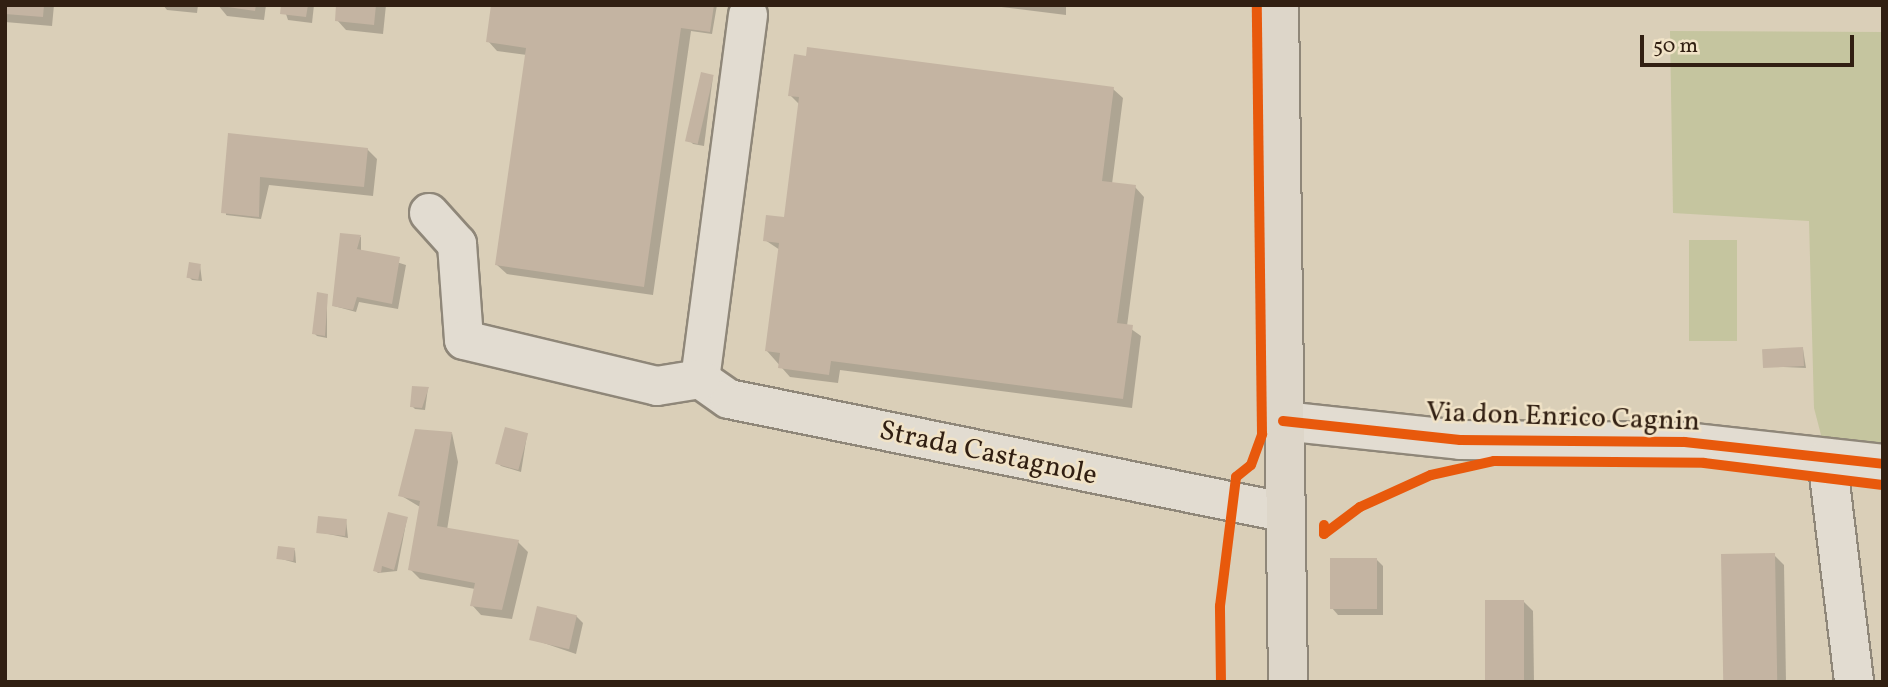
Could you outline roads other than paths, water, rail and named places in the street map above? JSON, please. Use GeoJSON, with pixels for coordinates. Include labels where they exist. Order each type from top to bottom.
{"type":"FeatureCollection","features":[{"type":"Feature","properties":{"kind":"main road"},"geometry":{"type":"LineString","coordinates":[[1279,5],[1283,512],[1288,682]]}},
{"type":"Feature","properties":{"kind":"street"},"geometry":{"type":"LineString","coordinates":[[429,213],[457,244],[464,340],[657,386],[700,379],[748,15]]}},
{"type":"Feature","properties":{"kind":"street","name":"Strada Castagnole"},"geometry":{"type":"LineString","coordinates":[[700,379],[729,399],[1283,512]]}},
{"type":"Feature","properties":{"kind":"street","name":"Via don Enrico Cagnin"},"geometry":{"type":"LineString","coordinates":[[1283,421],[1460,440],[1685,442],[1883,464]]}},
{"type":"Feature","properties":{"kind":"street"},"geometry":{"type":"LineString","coordinates":[[1827,458],[1854,682]]}}]}
